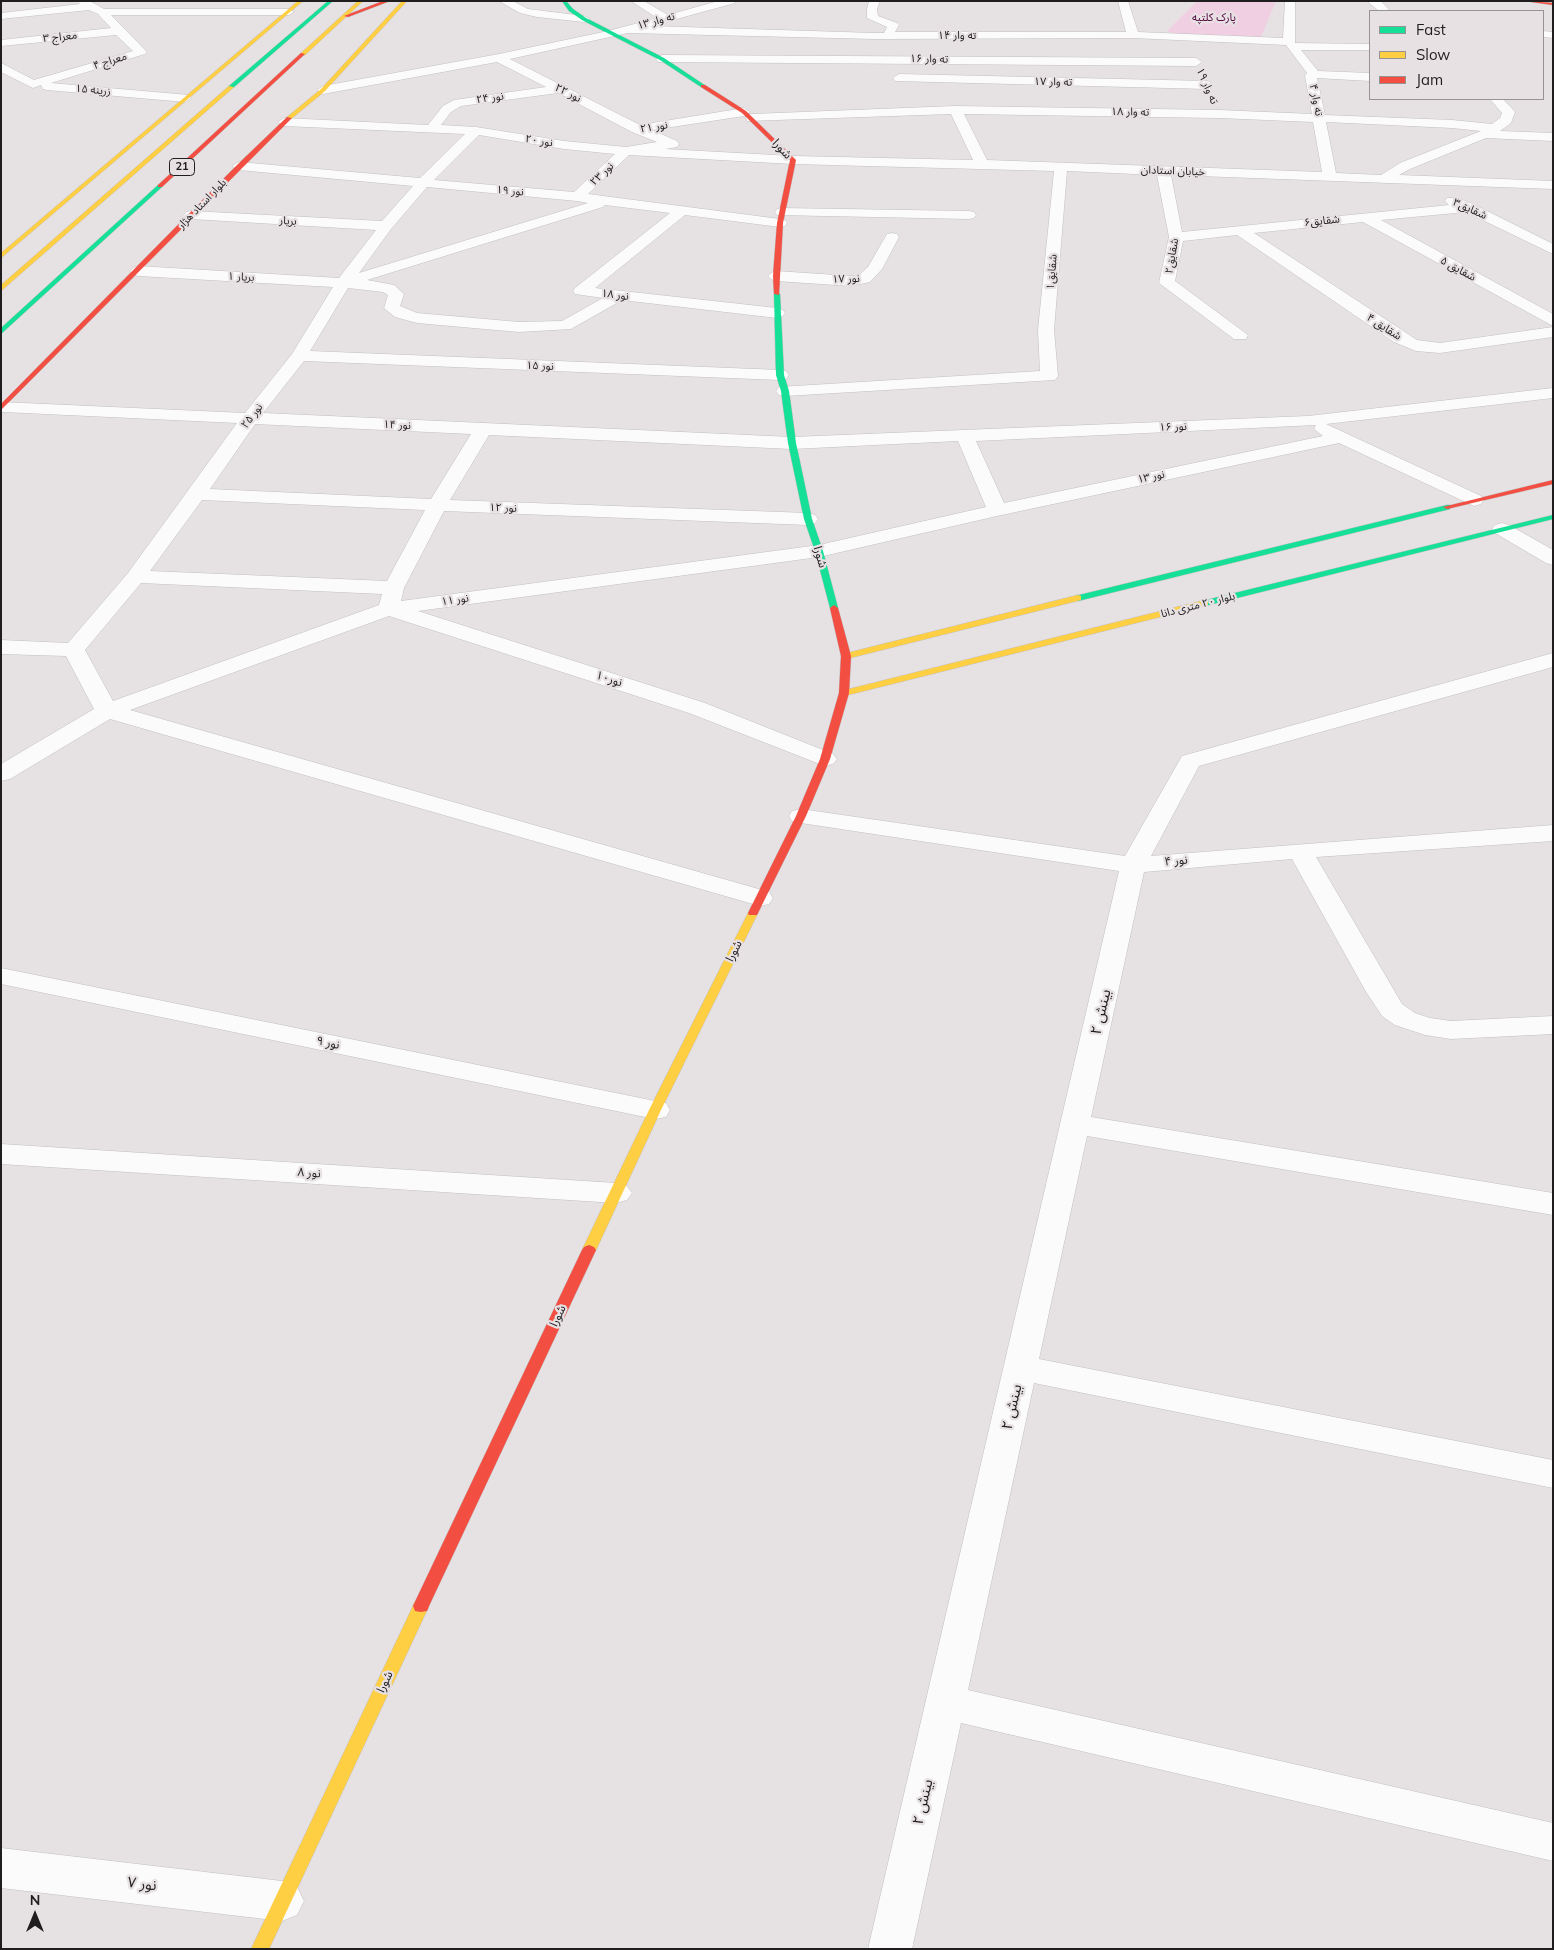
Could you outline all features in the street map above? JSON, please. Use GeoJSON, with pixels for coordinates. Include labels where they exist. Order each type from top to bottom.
{"type":"FeatureCollection","features":[{"type":"Feature","properties":{"kind":"main road"},"geometry":{"type":"LineString","coordinates":[[4,252],[301,1]]}},
{"type":"Feature","properties":{"kind":"main road","name":"21"},"geometry":{"type":"LineString","coordinates":[[1,289],[179,131],[331,1]]}},
{"type":"Feature","properties":{"kind":"main road","name":"21"},"geometry":{"type":"LineString","coordinates":[[1,332],[361,1]]}},
{"type":"Feature","properties":{"kind":"main road"},"geometry":{"type":"LineString","coordinates":[[345,16],[388,1]]}},
{"type":"Feature","properties":{"kind":"main road","name":"بلوار استاد هژار"},"geometry":{"type":"LineString","coordinates":[[2,407],[138,271],[239,166],[284,122],[323,90],[405,1]]}},
{"type":"Feature","properties":{"kind":"main road","name":"شورا"},"geometry":{"type":"LineString","coordinates":[[260,1949],[655,1110],[801,816],[825,759],[844,693],[846,656],[819,551],[808,519],[782,383],[776,276],[781,218],[793,160],[748,115],[662,59],[584,19],[571,10],[564,1]]}},
{"type":"Feature","properties":{"kind":"main road"},"geometry":{"type":"LineString","coordinates":[[1531,1],[1553,4]]}},
{"type":"Feature","properties":{"kind":"main road"},"geometry":{"type":"LineString","coordinates":[[846,656],[1553,482]]}},
{"type":"Feature","properties":{"kind":"main road","name":"بلوار ۲۰ متری دانا"},"geometry":{"type":"LineString","coordinates":[[844,693],[1553,517]]}},
{"type":"Feature","properties":{"kind":"street"},"geometry":{"type":"LineString","coordinates":[[504,1],[524,11],[537,14],[584,19]]}},
{"type":"Feature","properties":{"kind":"street"},"geometry":{"type":"LineString","coordinates":[[636,1],[666,18]]}},
{"type":"Feature","properties":{"kind":"street","name":"ته وار ۱۳"},"geometry":{"type":"LineString","coordinates":[[323,90],[499,58],[610,34],[731,1]]}},
{"type":"Feature","properties":{"kind":"street"},"geometry":{"type":"LineString","coordinates":[[875,1],[872,9],[873,18],[893,25],[888,36]]}},
{"type":"Feature","properties":{"kind":"street"},"geometry":{"type":"LineString","coordinates":[[1123,1],[1133,35]]}},
{"type":"Feature","properties":{"kind":"street"},"geometry":{"type":"LineString","coordinates":[[1290,1],[1291,44]]}},
{"type":"Feature","properties":{"kind":"street"},"geometry":{"type":"LineString","coordinates":[[1,16],[92,6],[203,6],[289,12]]}},
{"type":"Feature","properties":{"kind":"street","name":"معراج ۴"},"geometry":{"type":"LineString","coordinates":[[32,84],[141,52],[92,6]]}},
{"type":"Feature","properties":{"kind":"street","name":"ته وار ۱۴"},"geometry":{"type":"LineString","coordinates":[[624,29],[875,36],[1133,35],[1369,47]]}},
{"type":"Feature","properties":{"kind":"street","name":"معراج ۳"},"geometry":{"type":"LineString","coordinates":[[1,43],[119,31]]}},
{"type":"Feature","properties":{"kind":"street"},"geometry":{"type":"LineString","coordinates":[[874,59],[875,36]]}},
{"type":"Feature","properties":{"kind":"street","name":"ته وار ۱۹"},"geometry":{"type":"LineString","coordinates":[[1173,36],[1196,62],[1208,85],[1219,114]]}},
{"type":"Feature","properties":{"kind":"street","name":"ته وار ۴"},"geometry":{"type":"LineString","coordinates":[[1291,44],[1314,74],[1311,76],[1330,176]]}},
{"type":"Feature","properties":{"kind":"street","name":"نور ۲۲"},"geometry":{"type":"LineString","coordinates":[[499,58],[638,129],[672,144],[626,151]]}},
{"type":"Feature","properties":{"kind":"street","name":"ته وار ۱۶"},"geometry":{"type":"LineString","coordinates":[[662,59],[1196,62]]}},
{"type":"Feature","properties":{"kind":"street"},"geometry":{"type":"LineString","coordinates":[[894,59],[899,78],[902,111]]}},
{"type":"Feature","properties":{"kind":"street"},"geometry":{"type":"LineString","coordinates":[[1,67],[32,84]]}},
{"type":"Feature","properties":{"kind":"street"},"geometry":{"type":"LineString","coordinates":[[1314,74],[1369,77]]}},
{"type":"Feature","properties":{"kind":"street","name":"ته وار ۱۷"},"geometry":{"type":"LineString","coordinates":[[899,78],[1208,85]]}},
{"type":"Feature","properties":{"kind":"street","name":"زرینه ۱۵"},"geometry":{"type":"LineString","coordinates":[[1,82],[185,98]]}},
{"type":"Feature","properties":{"kind":"street","name":"نور ۲۴"},"geometry":{"type":"LineString","coordinates":[[432,128],[447,109],[458,103],[559,89]]}},
{"type":"Feature","properties":{"kind":"street"},"geometry":{"type":"LineString","coordinates":[[1384,178],[1405,166],[1490,131],[1506,120],[1509,112],[1507,107],[1497,100]]}},
{"type":"Feature","properties":{"kind":"street"},"geometry":{"type":"LineString","coordinates":[[956,110],[982,164]]}},
{"type":"Feature","properties":{"kind":"street","name":"ته وار ۱۸"},"geometry":{"type":"LineString","coordinates":[[748,115],[956,110],[1219,114],[1452,124],[1490,131],[1553,138]]}},
{"type":"Feature","properties":{"kind":"street","name":"نور ۲۱"},"geometry":{"type":"LineString","coordinates":[[564,145],[638,129],[748,115]]}},
{"type":"Feature","properties":{"kind":"street","name":"نور ۲۰"},"geometry":{"type":"LineString","coordinates":[[284,122],[476,131],[564,145],[626,151],[793,160]]}},
{"type":"Feature","properties":{"kind":"street","name":"نور ۲۵"},"geometry":{"type":"LineString","coordinates":[[74,650],[135,577],[197,494],[250,418],[299,356],[344,282],[386,226],[422,184],[476,131]]}},
{"type":"Feature","properties":{"kind":"street","name":"نور ۲۳"},"geometry":{"type":"LineString","coordinates":[[577,197],[626,151]]}},
{"type":"Feature","properties":{"kind":"street","name":"خیابان استادان"},"geometry":{"type":"LineString","coordinates":[[793,160],[982,164],[1553,185]]}},
{"type":"Feature","properties":{"kind":"street","name":"نور ۱۹"},"geometry":{"type":"LineString","coordinates":[[239,166],[781,218],[969,215]]}},
{"type":"Feature","properties":{"kind":"street","name":"شقایق۱"},"geometry":{"type":"LineString","coordinates":[[1049,376],[1046,330],[1061,167]]}},
{"type":"Feature","properties":{"kind":"street","name":"شقایق۲"},"geometry":{"type":"LineString","coordinates":[[1163,170],[1176,238],[1167,284],[1240,336]]}},
{"type":"Feature","properties":{"kind":"street","name":"شقایق۳"},"geometry":{"type":"LineString","coordinates":[[1384,178],[1468,207],[1546,243],[1553,250]]}},
{"type":"Feature","properties":{"kind":"street"},"geometry":{"type":"LineString","coordinates":[[344,282],[608,201]]}},
{"type":"Feature","properties":{"kind":"street","name":"شقایق۶"},"geometry":{"type":"LineString","coordinates":[[1176,238],[1468,207]]}},
{"type":"Feature","properties":{"kind":"street","name":"نور ۱۸"},"geometry":{"type":"LineString","coordinates":[[683,210],[581,291],[777,313]]}},
{"type":"Feature","properties":{"kind":"street","name":"بریار"},"geometry":{"type":"LineString","coordinates":[[191,215],[386,226]]}},
{"type":"Feature","properties":{"kind":"street","name":"شقایق ۵"},"geometry":{"type":"LineString","coordinates":[[1364,217],[1553,321]]}},
{"type":"Feature","properties":{"kind":"street","name":"شقایق ۴"},"geometry":{"type":"LineString","coordinates":[[1239,230],[1411,344],[1440,348],[1553,332]]}},
{"type":"Feature","properties":{"kind":"street","name":"نور ۱۷"},"geometry":{"type":"LineString","coordinates":[[776,276],[843,281],[864,279],[874,269],[892,236]]}},
{"type":"Feature","properties":{"kind":"street","name":"بریار ۱"},"geometry":{"type":"LineString","coordinates":[[138,271],[344,282],[388,288],[396,294],[392,308],[401,314],[417,318],[519,327],[565,326],[618,296]]}},
{"type":"Feature","properties":{"kind":"street","name":"نور ۱۵"},"geometry":{"type":"LineString","coordinates":[[299,356],[782,383],[1049,376]]}},
{"type":"Feature","properties":{"kind":"street","name":"نور ۱۶"},"geometry":{"type":"LineString","coordinates":[[792,443],[1308,421],[1553,394]]}},
{"type":"Feature","properties":{"kind":"street","name":"نور ۱۴"},"geometry":{"type":"LineString","coordinates":[[2,407],[792,443]]}},
{"type":"Feature","properties":{"kind":"street"},"geometry":{"type":"LineString","coordinates":[[1308,421],[1339,438],[1474,500]]}},
{"type":"Feature","properties":{"kind":"street"},"geometry":{"type":"LineString","coordinates":[[135,577],[392,598],[437,506],[483,429]]}},
{"type":"Feature","properties":{"kind":"street"},"geometry":{"type":"LineString","coordinates":[[965,436],[997,510]]}},
{"type":"Feature","properties":{"kind":"street","name":"نور ۱۳"},"geometry":{"type":"LineString","coordinates":[[819,551],[997,510],[1339,438]]}},
{"type":"Feature","properties":{"kind":"street","name":"نور ۱۲"},"geometry":{"type":"LineString","coordinates":[[197,494],[437,506],[808,519]]}},
{"type":"Feature","properties":{"kind":"street"},"geometry":{"type":"LineString","coordinates":[[1502,529],[1553,559]]}},
{"type":"Feature","properties":{"kind":"street","name":"نور ۱۱"},"geometry":{"type":"LineString","coordinates":[[1,774],[107,711],[392,598],[819,551]]}},
{"type":"Feature","properties":{"kind":"street","name":"نور۱۰"},"geometry":{"type":"LineString","coordinates":[[392,598],[697,708],[825,759]]}},
{"type":"Feature","properties":{"kind":"street"},"geometry":{"type":"LineString","coordinates":[[1,647],[74,650],[107,711],[760,898]]}},
{"type":"Feature","properties":{"kind":"street","name":"بینش ۲"},"geometry":{"type":"LineString","coordinates":[[890,1949],[1133,865],[1190,761],[1553,660]]}},
{"type":"Feature","properties":{"kind":"street","name":"نور ۴"},"geometry":{"type":"LineString","coordinates":[[801,816],[1133,865],[1553,833]]}},
{"type":"Feature","properties":{"kind":"street"},"geometry":{"type":"LineString","coordinates":[[1300,851],[1392,1010],[1405,1019],[1425,1026],[1452,1030],[1553,1025]]}},
{"type":"Feature","properties":{"kind":"street","name":"نور ۹"},"geometry":{"type":"LineString","coordinates":[[1,976],[655,1110]]}},
{"type":"Feature","properties":{"kind":"street"},"geometry":{"type":"LineString","coordinates":[[1076,1124],[1553,1204]]}},
{"type":"Feature","properties":{"kind":"street","name":"نور ۸"},"geometry":{"type":"LineString","coordinates":[[1,1154],[616,1193]]}},
{"type":"Feature","properties":{"kind":"street"},"geometry":{"type":"LineString","coordinates":[[1020,1368],[1553,1474]]}},
{"type":"Feature","properties":{"kind":"street"},"geometry":{"type":"LineString","coordinates":[[946,1702],[1553,1842]]}},
{"type":"Feature","properties":{"kind":"street","name":"نور ۷"},"geometry":{"type":"LineString","coordinates":[[1,1868],[282,1901]]}},
{"type":"Feature","properties":{"kind":"green space","name":"پارک کلتپه"},"geometry":{"type":"Polygon","coordinates":[[[1197,1],[1276,1],[1261,37],[1175,34],[1167,31],[1197,1]]]}},
{"type":"Feature","properties":{"kind":"traffic: fast"},"geometry":{"type":"LineString","coordinates":[[231,87],[331,1]]}},
{"type":"Feature","properties":{"kind":"traffic: fast"},"geometry":{"type":"LineString","coordinates":[[564,1],[571,10],[584,19],[662,59],[703,86]]}},
{"type":"Feature","properties":{"kind":"traffic: fast"},"geometry":{"type":"LineString","coordinates":[[1,332],[160,186]]}},
{"type":"Feature","properties":{"kind":"traffic: fast"},"geometry":{"type":"LineString","coordinates":[[777,294],[780,375],[785,391],[792,443],[808,519],[819,551],[834,608]]}},
{"type":"Feature","properties":{"kind":"traffic: fast"},"geometry":{"type":"LineString","coordinates":[[1078,598],[1447,507]]}},
{"type":"Feature","properties":{"kind":"traffic: fast"},"geometry":{"type":"LineString","coordinates":[[1205,603],[1553,517]]}},
{"type":"Feature","properties":{"kind":"traffic: slow"},"geometry":{"type":"LineString","coordinates":[[1,256],[301,1]]}},
{"type":"Feature","properties":{"kind":"traffic: slow"},"geometry":{"type":"LineString","coordinates":[[303,54],[361,1]]}},
{"type":"Feature","properties":{"kind":"traffic: slow"},"geometry":{"type":"LineString","coordinates":[[289,118],[323,90],[405,1]]}},
{"type":"Feature","properties":{"kind":"traffic: slow"},"geometry":{"type":"LineString","coordinates":[[1,289],[231,87]]}},
{"type":"Feature","properties":{"kind":"traffic: slow"},"geometry":{"type":"LineString","coordinates":[[846,656],[1078,598]]}},
{"type":"Feature","properties":{"kind":"traffic: slow"},"geometry":{"type":"LineString","coordinates":[[844,693],[1205,603]]}},
{"type":"Feature","properties":{"kind":"traffic: slow"},"geometry":{"type":"LineString","coordinates":[[589,1250],[655,1110],[753,913]]}},
{"type":"Feature","properties":{"kind":"traffic: slow"},"geometry":{"type":"LineString","coordinates":[[260,1949],[421,1606]]}},
{"type":"Feature","properties":{"kind":"traffic: jam"},"geometry":{"type":"LineString","coordinates":[[346,16],[388,1]]}},
{"type":"Feature","properties":{"kind":"traffic: jam"},"geometry":{"type":"LineString","coordinates":[[1531,1],[1553,4]]}},
{"type":"Feature","properties":{"kind":"traffic: jam"},"geometry":{"type":"LineString","coordinates":[[160,186],[303,54]]}},
{"type":"Feature","properties":{"kind":"traffic: jam"},"geometry":{"type":"LineString","coordinates":[[703,86],[744,112],[793,160],[780,223],[776,276],[777,294]]}},
{"type":"Feature","properties":{"kind":"traffic: jam"},"geometry":{"type":"LineString","coordinates":[[1,408],[239,166],[289,118]]}},
{"type":"Feature","properties":{"kind":"traffic: jam"},"geometry":{"type":"LineString","coordinates":[[1447,507],[1553,482]]}},
{"type":"Feature","properties":{"kind":"traffic: jam"},"geometry":{"type":"LineString","coordinates":[[753,913],[801,816],[825,759],[844,693],[846,656],[834,608]]}},
{"type":"Feature","properties":{"kind":"traffic: jam"},"geometry":{"type":"LineString","coordinates":[[421,1606],[589,1250]]}}]}
